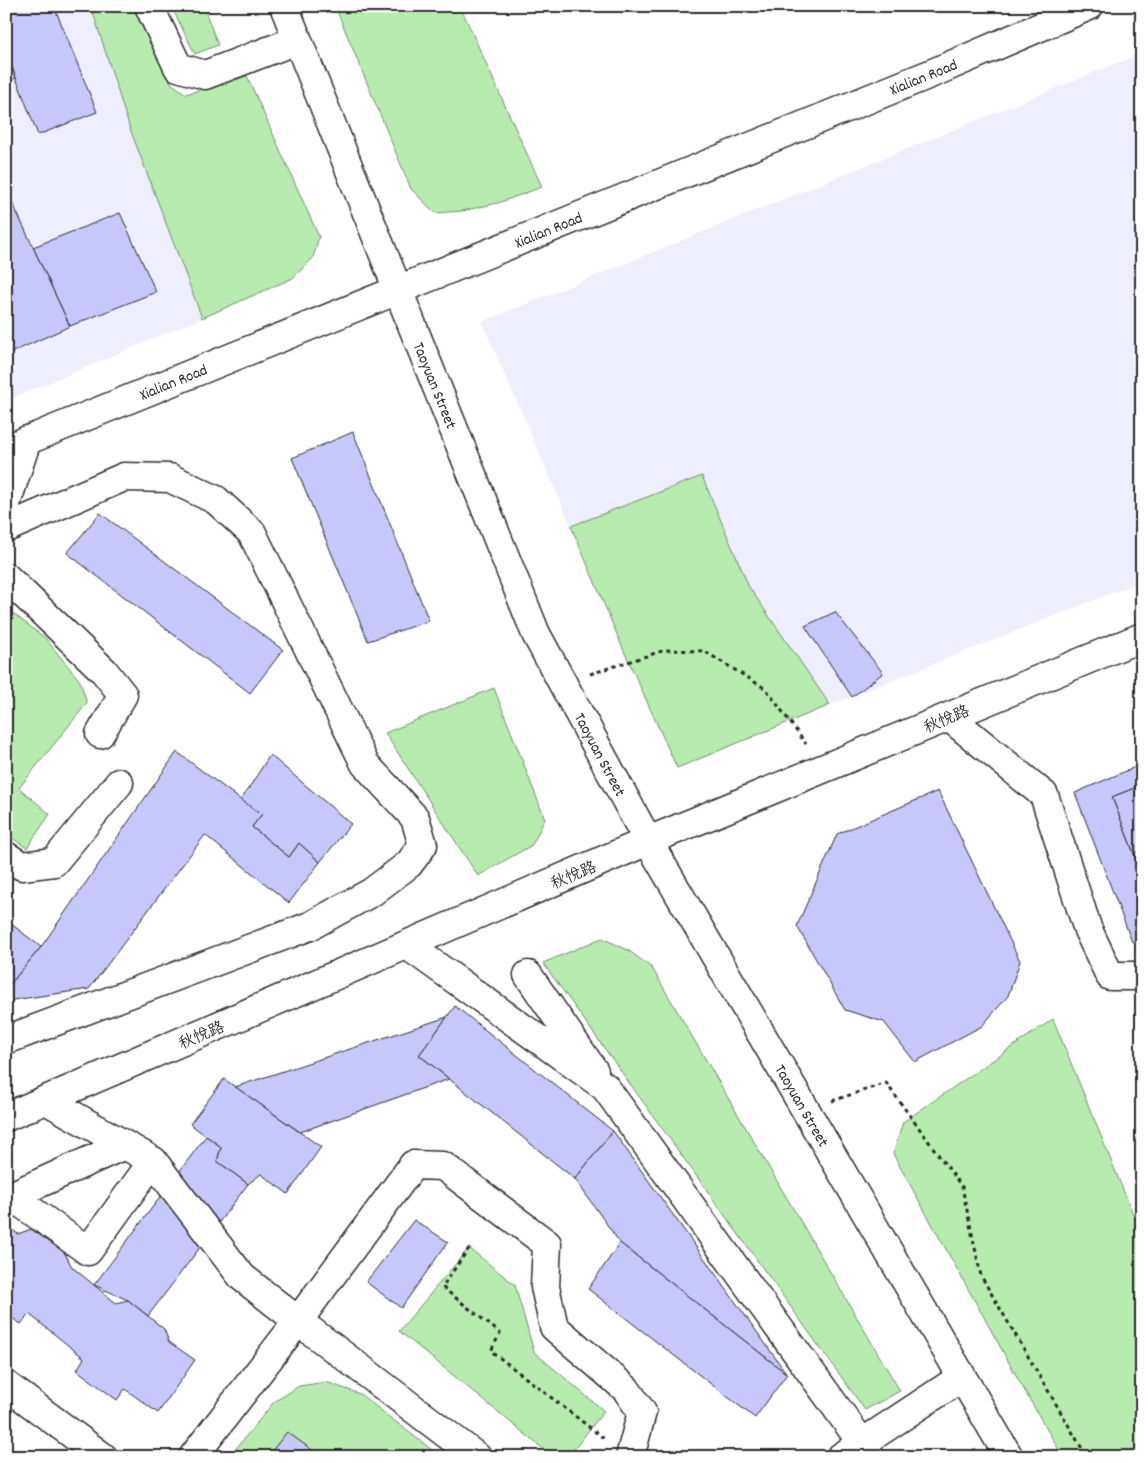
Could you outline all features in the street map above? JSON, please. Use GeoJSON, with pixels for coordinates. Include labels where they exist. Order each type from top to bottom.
{"type":"FeatureCollection","features":[{"type":"Feature","properties":{"kind":"street"},"geometry":{"type":"LineString","coordinates":[[149,6],[178,67],[205,75],[297,40]]}},
{"type":"Feature","properties":{"kind":"street","name":"Taoyuan Street"},"geometry":{"type":"LineString","coordinates":[[284,6],[536,634],[648,842],[1009,1457]]}},
{"type":"Feature","properties":{"kind":"street","name":"Xialian Road"},"geometry":{"type":"LineString","coordinates":[[16,445],[926,75],[1088,6]]}},
{"type":"Feature","properties":{"kind":"street"},"geometry":{"type":"LineString","coordinates":[[6,504],[16,445]]}},
{"type":"Feature","properties":{"kind":"street"},"geometry":{"type":"LineString","coordinates":[[6,528],[124,477],[170,478],[216,500],[252,533],[365,764],[415,818],[423,845],[409,864],[372,892],[310,926],[6,1040]]}},
{"type":"Feature","properties":{"kind":"street"},"geometry":{"type":"LineString","coordinates":[[6,576],[104,671],[123,695],[100,734]]}},
{"type":"Feature","properties":{"kind":"street","name":"秋悦路"},"geometry":{"type":"LineString","coordinates":[[6,1117],[648,842],[1142,636]]}},
{"type":"Feature","properties":{"kind":"street"},"geometry":{"type":"LineString","coordinates":[[949,716],[1044,795],[1088,930],[1110,976],[1142,976]]}},
{"type":"Feature","properties":{"kind":"street"},"geometry":{"type":"LineString","coordinates":[[6,856],[22,866],[54,862],[119,783]]}},
{"type":"Feature","properties":{"kind":"street"},"geometry":{"type":"LineString","coordinates":[[407,945],[605,1087]]}},
{"type":"Feature","properties":{"kind":"street"},"geometry":{"type":"LineString","coordinates":[[528,976],[857,1452],[962,1377]]}},
{"type":"Feature","properties":{"kind":"street"},"geometry":{"type":"LineString","coordinates":[[46,1100],[153,1161],[242,1277],[477,1457]]}},
{"type":"Feature","properties":{"kind":"street"},"geometry":{"type":"LineString","coordinates":[[124,1145],[11,1196],[88,1251],[153,1161]]}},
{"type":"Feature","properties":{"kind":"street"},"geometry":{"type":"LineString","coordinates":[[193,1457],[298,1321],[413,1165],[443,1166],[547,1244],[545,1287],[554,1326],[626,1389],[642,1412],[622,1451]]}},
{"type":"Feature","properties":{"kind":"street"},"geometry":{"type":"LineString","coordinates":[[6,1385],[104,1457]]}},
{"type":"Feature","properties":{"kind":"path"},"geometry":{"type":"LineString","coordinates":[[563,683],[665,650],[704,651],[766,689],[824,768]]}},
{"type":"Feature","properties":{"kind":"path"},"geometry":{"type":"LineString","coordinates":[[806,1109],[886,1083],[962,1187],[980,1276],[1087,1457]]}},
{"type":"Feature","properties":{"kind":"path"},"geometry":{"type":"LineString","coordinates":[[469,1248],[442,1286],[500,1333],[491,1351],[622,1451]]}},
{"type":"Feature","properties":{"kind":"shaded area"},"geometry":{"type":"Polygon","coordinates":[[[6,6],[91,6],[129,126],[202,318],[6,401],[6,6]]]}},
{"type":"Feature","properties":{"kind":"shaded area"},"geometry":{"type":"Polygon","coordinates":[[[1142,53],[1142,581],[830,705],[749,587],[702,476],[571,526],[482,322],[1142,53]]]}},
{"type":"Feature","properties":{"kind":"green space"},"geometry":{"type":"Polygon","coordinates":[[[91,6],[134,6],[171,83],[186,94],[247,76],[319,237],[313,258],[293,278],[202,318],[129,126],[91,6]]]}},
{"type":"Feature","properties":{"kind":"green space"},"geometry":{"type":"Polygon","coordinates":[[[171,6],[203,6],[218,45],[195,54],[171,6]]]}},
{"type":"Feature","properties":{"kind":"green space"},"geometry":{"type":"Polygon","coordinates":[[[335,6],[460,6],[542,187],[498,203],[462,211],[435,213],[411,189],[335,6]]]}},
{"type":"Feature","properties":{"kind":"green space"},"geometry":{"type":"Polygon","coordinates":[[[702,476],[749,587],[830,705],[677,768],[624,651],[571,526],[702,476]]]}},
{"type":"Feature","properties":{"kind":"green space"},"geometry":{"type":"Polygon","coordinates":[[[6,608],[45,638],[80,681],[87,703],[19,788],[50,814],[27,848],[6,834],[6,608]]]}},
{"type":"Feature","properties":{"kind":"green space"},"geometry":{"type":"Polygon","coordinates":[[[494,688],[545,819],[532,845],[478,876],[385,733],[494,688]]]}},
{"type":"Feature","properties":{"kind":"green space"},"geometry":{"type":"Polygon","coordinates":[[[602,938],[628,950],[652,968],[900,1391],[865,1410],[543,963],[602,938]]]}},
{"type":"Feature","properties":{"kind":"green space"},"geometry":{"type":"Polygon","coordinates":[[[1053,1019],[1142,1236],[1142,1457],[1063,1457],[893,1154],[903,1122],[1053,1019]]]}},
{"type":"Feature","properties":{"kind":"green space"},"geometry":{"type":"Polygon","coordinates":[[[469,1248],[515,1285],[534,1352],[604,1411],[568,1457],[553,1457],[399,1331],[469,1248]]]}},
{"type":"Feature","properties":{"kind":"green space"},"geometry":{"type":"Polygon","coordinates":[[[326,1382],[360,1394],[441,1457],[229,1457],[274,1402],[299,1386],[326,1382]]]}},
{"type":"Feature","properties":{"kind":"building"},"geometry":{"type":"Polygon","coordinates":[[[6,6],[54,6],[97,112],[38,135],[6,52],[6,6]]]}},
{"type":"Feature","properties":{"kind":"building"},"geometry":{"type":"Polygon","coordinates":[[[10,62],[16,78],[6,83],[6,63],[10,62]]]}},
{"type":"Feature","properties":{"kind":"building"},"geometry":{"type":"Polygon","coordinates":[[[6,189],[70,326],[6,355],[6,189]]]}},
{"type":"Feature","properties":{"kind":"building"},"geometry":{"type":"Polygon","coordinates":[[[120,213],[156,292],[70,326],[33,247],[120,213]]]}},
{"type":"Feature","properties":{"kind":"building"},"geometry":{"type":"Polygon","coordinates":[[[353,432],[429,621],[368,641],[292,458],[353,432]]]}},
{"type":"Feature","properties":{"kind":"building"},"geometry":{"type":"Polygon","coordinates":[[[100,513],[283,650],[250,693],[67,553],[100,513]]]}},
{"type":"Feature","properties":{"kind":"building"},"geometry":{"type":"Polygon","coordinates":[[[835,612],[883,673],[852,697],[805,626],[835,612]]]}},
{"type":"Feature","properties":{"kind":"building"},"geometry":{"type":"Polygon","coordinates":[[[177,752],[262,814],[252,827],[289,857],[299,843],[320,862],[289,903],[205,835],[89,989],[6,1001],[6,989],[41,947],[177,752]]]}},
{"type":"Feature","properties":{"kind":"building"},"geometry":{"type":"Polygon","coordinates":[[[270,755],[351,824],[320,862],[299,843],[289,857],[252,827],[262,814],[241,800],[270,755]]]}},
{"type":"Feature","properties":{"kind":"building"},"geometry":{"type":"Polygon","coordinates":[[[1142,764],[1142,785],[1112,797],[1142,874],[1142,937],[1132,942],[1075,793],[1142,764]]]}},
{"type":"Feature","properties":{"kind":"building"},"geometry":{"type":"Polygon","coordinates":[[[1142,785],[1142,874],[1112,797],[1142,785]]]}},
{"type":"Feature","properties":{"kind":"building"},"geometry":{"type":"Polygon","coordinates":[[[938,791],[1020,961],[1008,996],[982,1026],[915,1062],[884,1022],[845,1010],[797,926],[837,834],[938,791]]]}},
{"type":"Feature","properties":{"kind":"building"},"geometry":{"type":"Polygon","coordinates":[[[6,920],[41,947],[6,989],[6,920]]]}},
{"type":"Feature","properties":{"kind":"building"},"geometry":{"type":"Polygon","coordinates":[[[455,1006],[613,1131],[575,1179],[419,1055],[455,1006]]]}},
{"type":"Feature","properties":{"kind":"building"},"geometry":{"type":"Polygon","coordinates":[[[447,1017],[419,1055],[449,1079],[300,1132],[235,1087],[447,1017]]]}},
{"type":"Feature","properties":{"kind":"building"},"geometry":{"type":"Polygon","coordinates":[[[224,1079],[321,1147],[288,1194],[261,1174],[248,1184],[217,1161],[221,1147],[190,1124],[224,1079]]]}},
{"type":"Feature","properties":{"kind":"building"},"geometry":{"type":"Polygon","coordinates":[[[613,1131],[787,1374],[620,1243],[575,1179],[613,1131]]]}},
{"type":"Feature","properties":{"kind":"building"},"geometry":{"type":"Polygon","coordinates":[[[206,1136],[221,1147],[217,1161],[248,1184],[148,1316],[128,1300],[94,1285],[206,1136]]]}},
{"type":"Feature","properties":{"kind":"building"},"geometry":{"type":"Polygon","coordinates":[[[414,1220],[448,1242],[401,1308],[366,1282],[414,1220]]]}},
{"type":"Feature","properties":{"kind":"building"},"geometry":{"type":"Polygon","coordinates":[[[6,1225],[18,1234],[31,1229],[63,1250],[72,1267],[116,1303],[128,1300],[164,1329],[169,1342],[195,1360],[158,1413],[125,1389],[117,1400],[77,1370],[84,1358],[29,1314],[21,1324],[6,1314],[6,1225]]]}},
{"type":"Feature","properties":{"kind":"building"},"geometry":{"type":"Polygon","coordinates":[[[620,1243],[787,1374],[755,1418],[588,1289],[620,1243]]]}},
{"type":"Feature","properties":{"kind":"building"},"geometry":{"type":"Polygon","coordinates":[[[287,1432],[322,1457],[267,1457],[287,1432]]]}}]}
